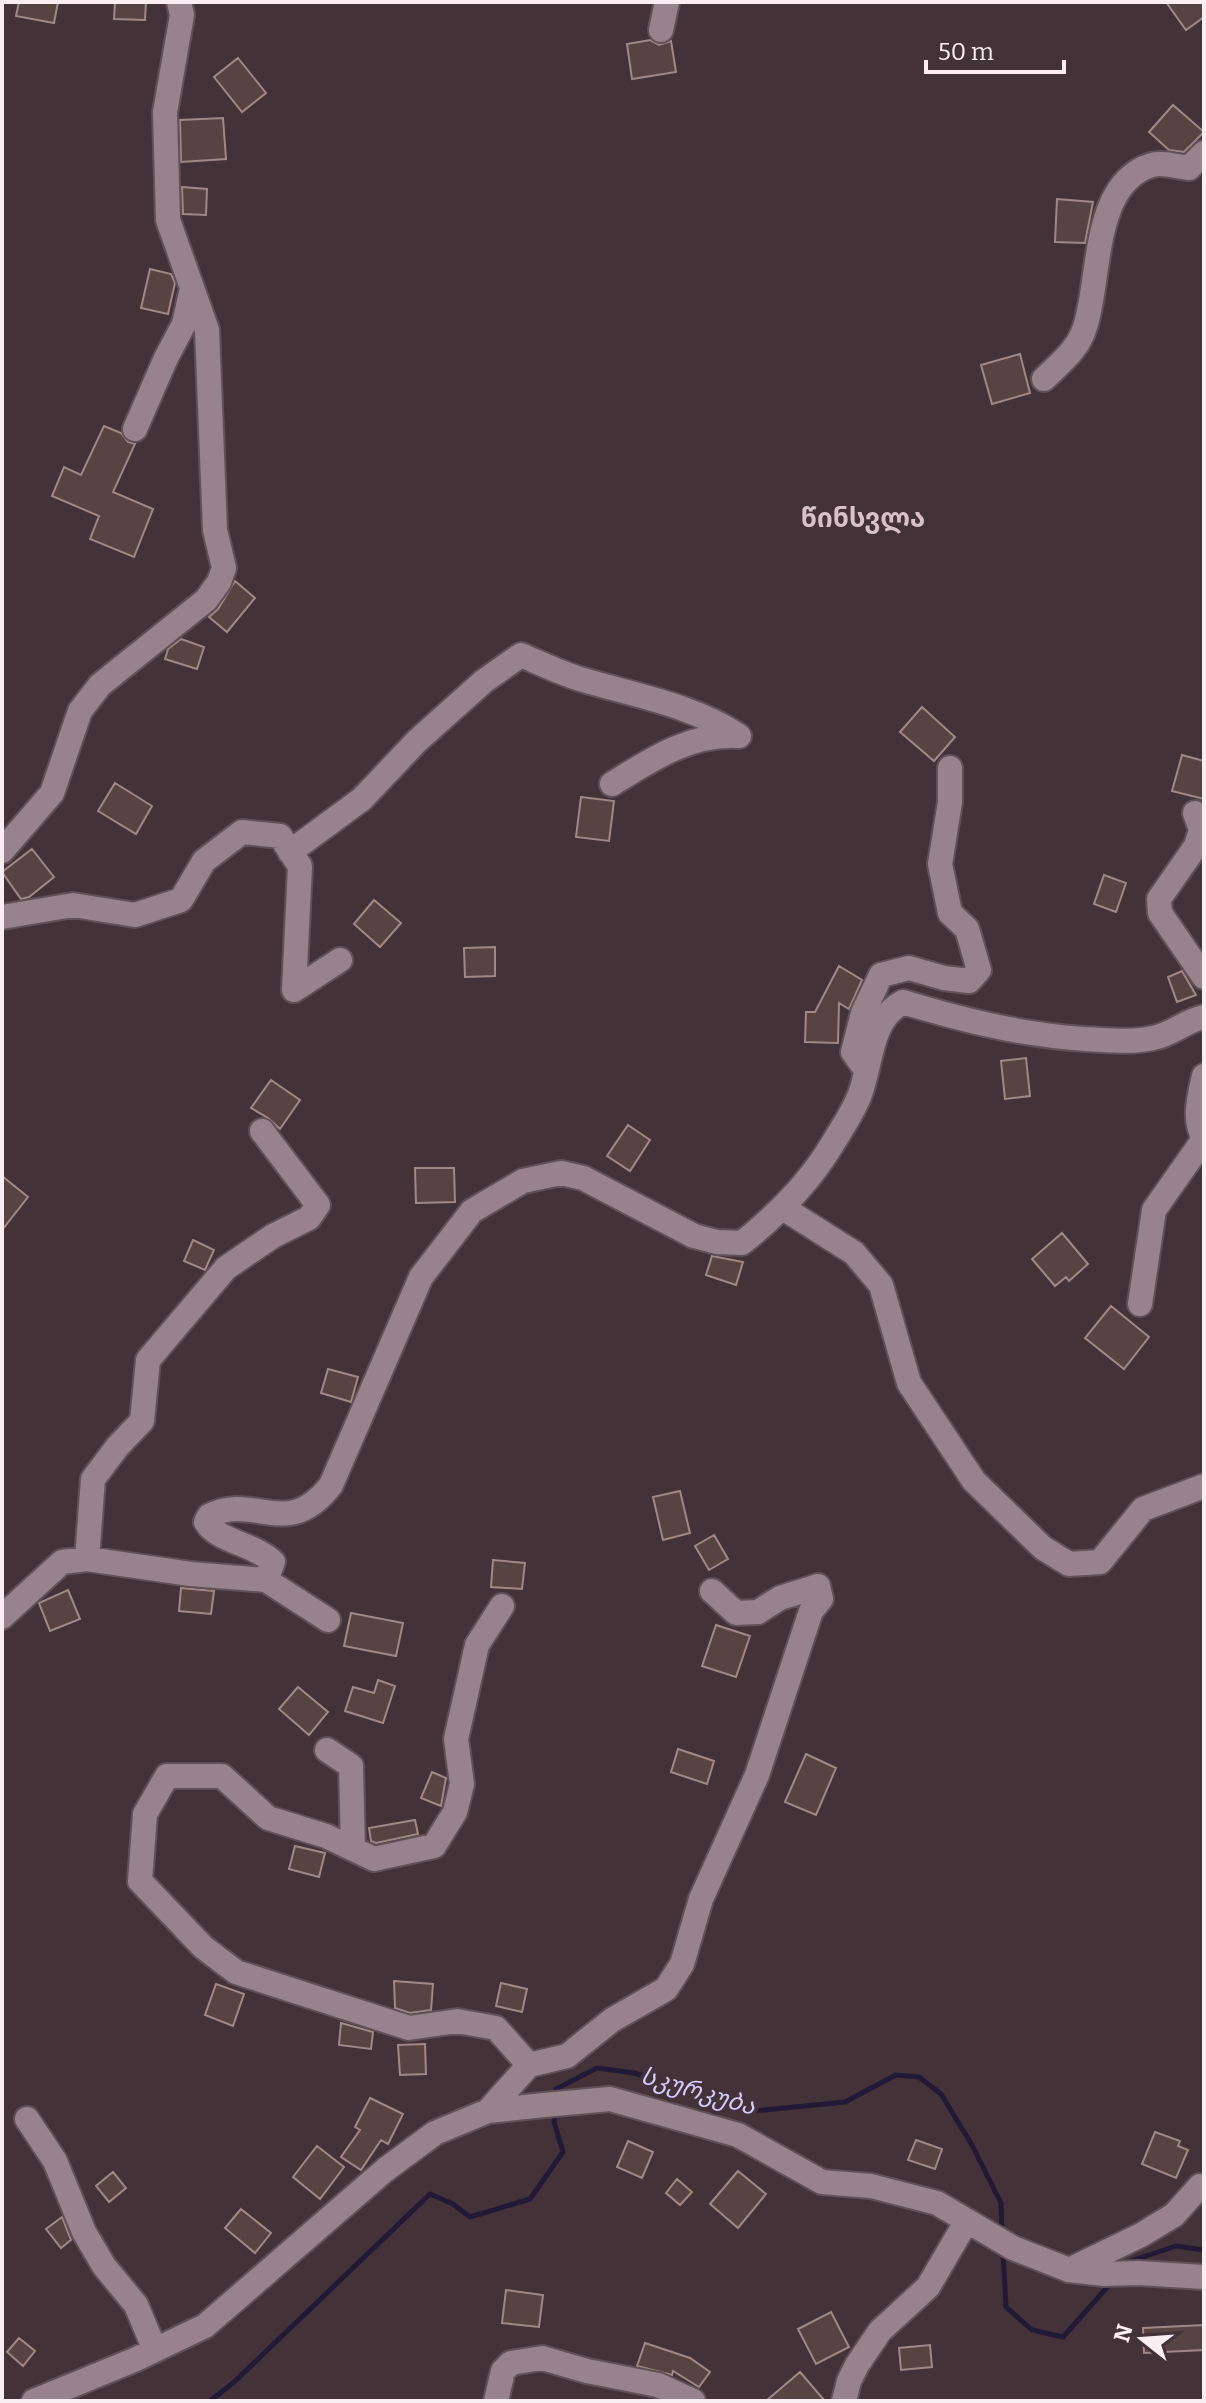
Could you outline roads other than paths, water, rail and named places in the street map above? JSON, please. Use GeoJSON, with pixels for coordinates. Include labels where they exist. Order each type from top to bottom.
{"type":"FeatureCollection","features":[{"type":"Feature","properties":{"kind":"street"},"geometry":{"type":"LineString","coordinates":[[2,851],[52,793],[80,711],[100,685],[206,600],[219,582],[224,568],[215,530],[207,330],[168,220],[165,112],[182,15],[179,2]]}},
{"type":"Feature","properties":{"kind":"street"},"geometry":{"type":"LineString","coordinates":[[661,30],[667,2]]}},
{"type":"Feature","properties":{"kind":"street"},"geometry":{"type":"LineString","coordinates":[[1044,379],[1076,347],[1086,326],[1108,209],[1129,179],[1153,164],[1189,168],[1204,153]]}},
{"type":"Feature","properties":{"kind":"street"},"geometry":{"type":"LineString","coordinates":[[135,429],[184,324],[192,288]]}},
{"type":"Feature","properties":{"kind":"street"},"geometry":{"type":"LineString","coordinates":[[290,852],[362,799],[417,741],[484,681],[521,655],[576,678],[654,699],[724,726],[739,736],[721,735],[668,749],[612,784]]}},
{"type":"Feature","properties":{"kind":"street"},"geometry":{"type":"LineString","coordinates":[[866,1070],[853,1052],[863,1013],[881,975],[909,968],[969,981],[979,970],[967,929],[950,913],[940,864],[950,802],[950,768]]}},
{"type":"Feature","properties":{"kind":"street"},"geometry":{"type":"LineString","coordinates":[[1195,813],[1201,830],[1196,846],[1159,899],[1160,913],[1204,977]]}},
{"type":"Feature","properties":{"kind":"street"},"geometry":{"type":"LineString","coordinates":[[2,917],[73,905],[135,915],[181,900],[204,861],[242,832],[280,836],[300,866],[294,990],[340,960]]}},
{"type":"Feature","properties":{"kind":"street"},"geometry":{"type":"LineString","coordinates":[[266,1580],[273,1562],[250,1546],[210,1529],[206,1522],[209,1516],[219,1510],[283,1513],[306,1510],[318,1502],[331,1485],[421,1277],[472,1211],[523,1181],[561,1173],[583,1178],[694,1236],[717,1242],[742,1243],[783,1208],[832,1146],[860,1095],[874,1041],[889,1009],[903,1002],[985,1025],[1045,1036],[1109,1041],[1153,1038],[1204,1017]]}},
{"type":"Feature","properties":{"kind":"street"},"geometry":{"type":"LineString","coordinates":[[1140,1304],[1154,1210],[1204,1139],[1198,1128],[1197,1106],[1204,1076]]}},
{"type":"Feature","properties":{"kind":"street"},"geometry":{"type":"LineString","coordinates":[[87,1559],[93,1479],[142,1421],[148,1360],[226,1268],[273,1236],[309,1218],[318,1205],[262,1131]]}},
{"type":"Feature","properties":{"kind":"street"},"geometry":{"type":"LineString","coordinates":[[783,1208],[854,1253],[881,1285],[909,1383],[974,1481],[1043,1548],[1069,1564],[1100,1562],[1143,1509],[1204,1486]]}},
{"type":"Feature","properties":{"kind":"street"},"geometry":{"type":"LineString","coordinates":[[2,1617],[62,1562],[87,1559],[191,1574],[266,1580],[328,1620]]}},
{"type":"Feature","properties":{"kind":"street"},"geometry":{"type":"LineString","coordinates":[[488,2111],[529,2065],[567,2056],[612,2020],[666,1989],[682,1964],[701,1899],[757,1775],[811,1611],[821,1599],[818,1586],[780,1598],[758,1612],[736,1613],[712,1591]]}},
{"type":"Feature","properties":{"kind":"street"},"geometry":{"type":"LineString","coordinates":[[502,1606],[477,1645],[456,1739],[462,1784],[455,1812],[434,1846],[374,1859],[326,1836],[268,1818],[222,1776],[167,1776],[145,1814],[140,1881],[203,1947],[236,1972],[409,2028],[457,2021],[496,2028],[529,2065]]}},
{"type":"Feature","properties":{"kind":"street"},"geometry":{"type":"LineString","coordinates":[[327,1750],[351,1766],[353,1849]]}},
{"type":"Feature","properties":{"kind":"street"},"geometry":{"type":"LineString","coordinates":[[34,2401],[205,2326],[385,2170],[435,2133],[488,2111],[544,2105],[610,2099],[738,2135],[822,2182],[871,2186],[937,2203],[1013,2248],[1069,2270],[1204,2277]]}},
{"type":"Feature","properties":{"kind":"street"},"geometry":{"type":"LineString","coordinates":[[27,2119],[55,2161],[84,2232],[104,2266],[136,2305],[155,2350]]}},
{"type":"Feature","properties":{"kind":"street"},"geometry":{"type":"LineString","coordinates":[[1069,2270],[1141,2235],[1174,2215],[1200,2186]]}},
{"type":"Feature","properties":{"kind":"street"},"geometry":{"type":"LineString","coordinates":[[844,2401],[849,2381],[880,2331],[928,2287],[966,2222]]}},
{"type":"Feature","properties":{"kind":"street"},"geometry":{"type":"LineString","coordinates":[[496,2401],[503,2371],[511,2363],[542,2358],[587,2371],[658,2385],[693,2401]]}},
{"type":"Feature","properties":{"kind":"waterway","name":"სკურკუბა"},"geometry":{"type":"LineString","coordinates":[[556,2098],[556,2089],[597,2068],[634,2073],[754,2111],[845,2102],[896,2075],[919,2077],[941,2094],[972,2145],[1001,2203],[1002,2234]]}},
{"type":"Feature","properties":{"kind":"waterway","name":"სკურკუბა"},"geometry":{"type":"LineString","coordinates":[[210,2401],[233,2383],[430,2194],[453,2204],[470,2217],[530,2199],[563,2152],[554,2122],[555,2112]]}},
{"type":"Feature","properties":{"kind":"waterway","name":"სკურკუბა"},"geometry":{"type":"LineString","coordinates":[[1126,2266],[1131,2261],[1176,2246],[1204,2250]]}},
{"type":"Feature","properties":{"kind":"waterway","name":"სკურკუბა"},"geometry":{"type":"LineString","coordinates":[[1003,2252],[1006,2307],[1032,2330],[1063,2337],[1111,2283]]}},
{"type":"Feature","properties":{"kind":"district","name":"წინსვლა"},"geometry":{"type":"Point","coordinates":[863,518]}}]}
